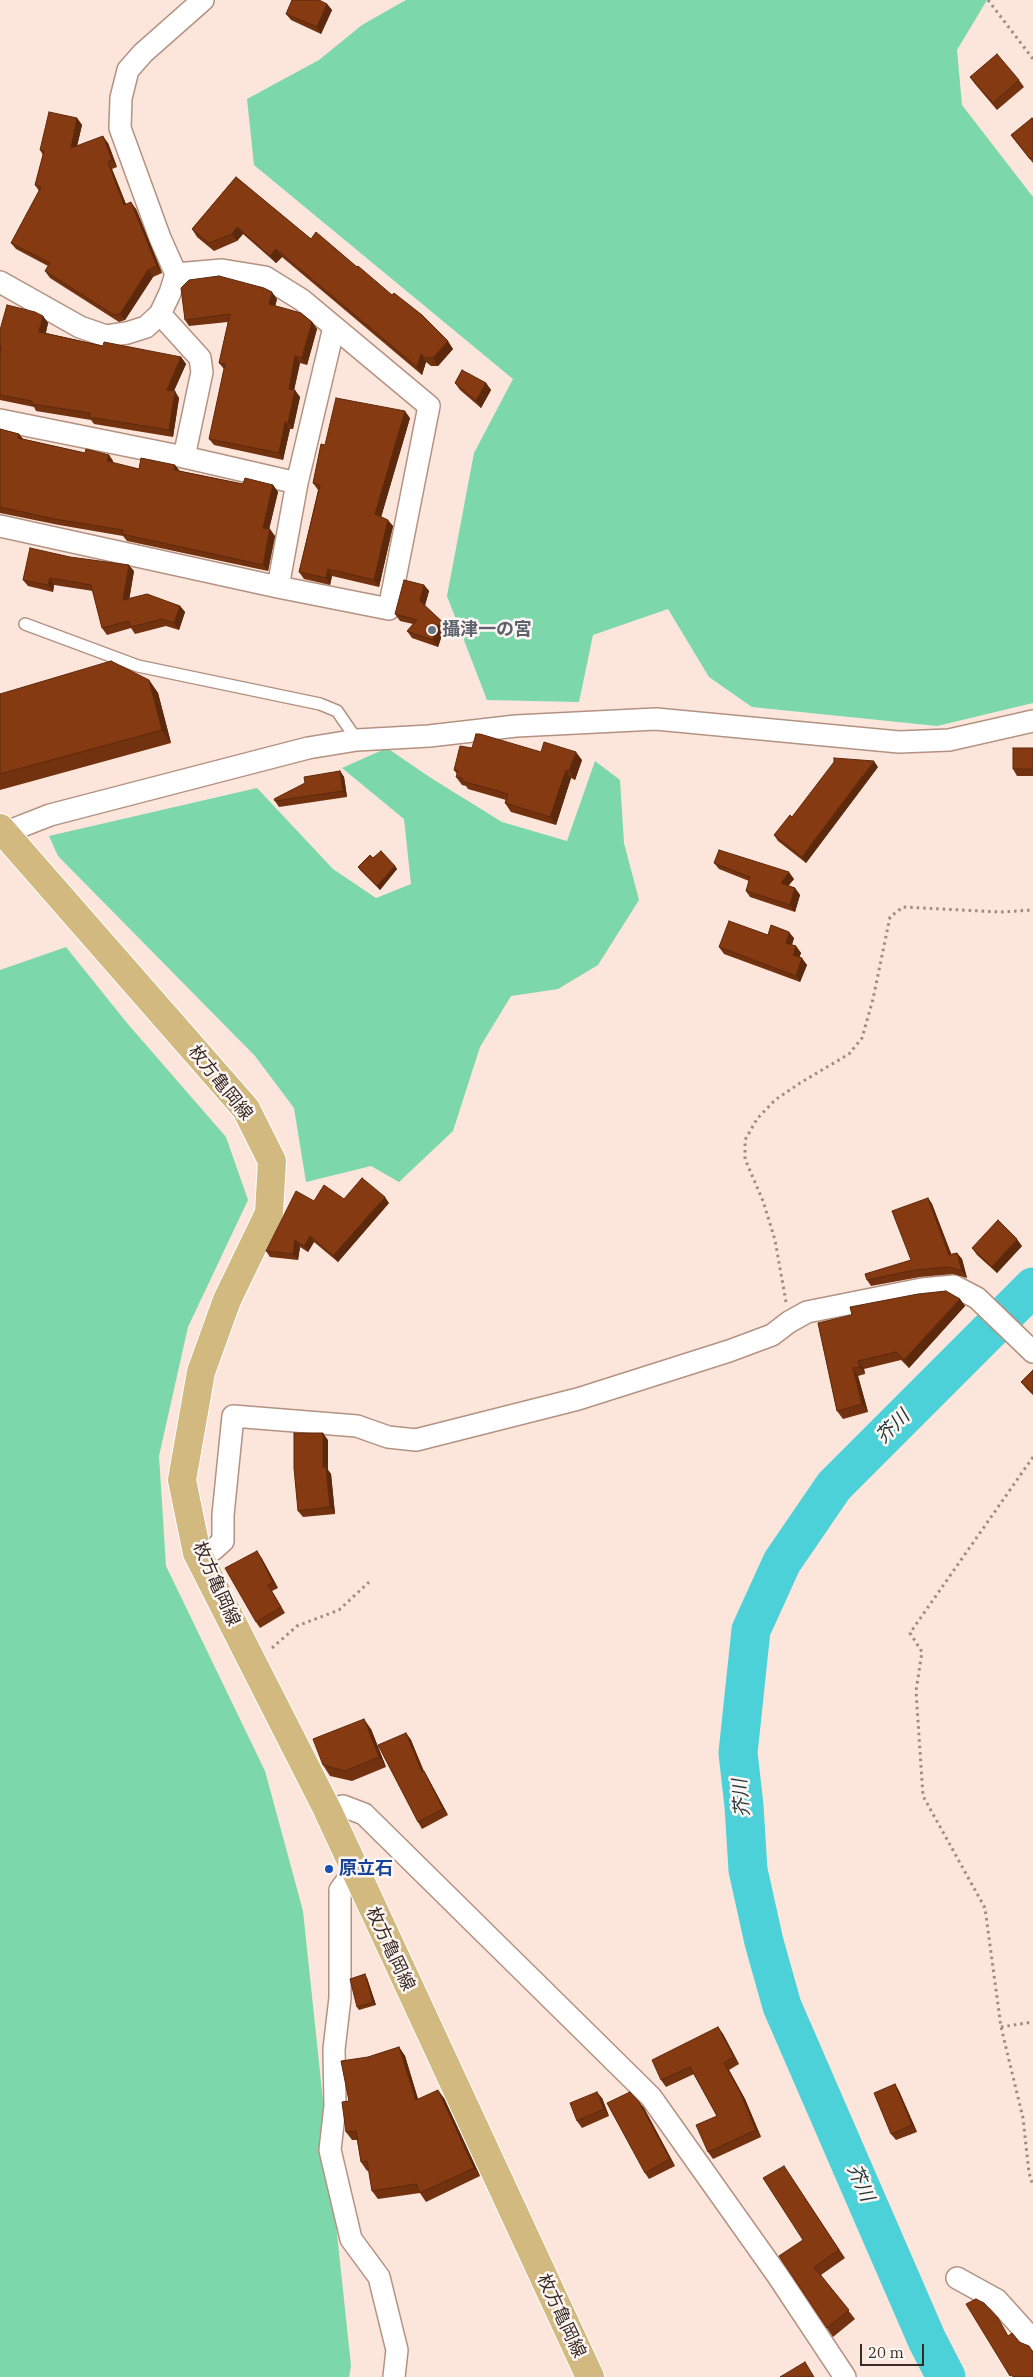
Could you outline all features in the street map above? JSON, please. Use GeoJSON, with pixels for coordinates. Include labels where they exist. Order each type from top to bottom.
{"type":"FeatureCollection","features":[{"type":"Feature","properties":{"kind":"main road","name":"枚方亀岡線"},"geometry":{"type":"LineString","coordinates":[[2,830],[246,1109],[272,1161],[270,1213],[226,1300],[200,1372],[182,1480],[197,1553],[327,1810],[590,2377]]}},
{"type":"Feature","properties":{"kind":"street"},"geometry":{"type":"LineString","coordinates":[[0,282],[80,327],[106,336],[127,334],[146,328],[160,314],[170,294],[176,274],[120,128],[122,98],[128,70],[143,53],[203,0]]}},
{"type":"Feature","properties":{"kind":"street"},"geometry":{"type":"LineString","coordinates":[[0,526],[278,587],[389,609],[429,406],[302,300],[265,277],[222,270],[176,274]]}},
{"type":"Feature","properties":{"kind":"street"},"geometry":{"type":"LineString","coordinates":[[160,314],[200,358],[202,372],[184,457]]}},
{"type":"Feature","properties":{"kind":"street"},"geometry":{"type":"LineString","coordinates":[[278,587],[297,483],[334,327]]}},
{"type":"Feature","properties":{"kind":"street"},"geometry":{"type":"LineString","coordinates":[[0,420],[184,457],[297,483]]}},
{"type":"Feature","properties":{"kind":"street"},"geometry":{"type":"LineString","coordinates":[[2,830],[50,815],[308,748],[357,740],[429,736],[516,726],[656,719],[909,742],[949,740],[1033,722]]}},
{"type":"Feature","properties":{"kind":"street"},"geometry":{"type":"LineString","coordinates":[[197,1553],[213,1550],[223,1541],[223,1515],[233,1416],[357,1426],[388,1437],[416,1440],[491,1419],[578,1399],[746,1345],[772,1335],[806,1312],[922,1289],[954,1286],[977,1298],[1033,1352]]}},
{"type":"Feature","properties":{"kind":"street"},"geometry":{"type":"LineString","coordinates":[[327,1810],[343,1806],[364,1814],[651,2097],[767,2260],[844,2377]]}},
{"type":"Feature","properties":{"kind":"street"},"geometry":{"type":"LineString","coordinates":[[354,1871],[340,1890],[340,1998],[334,2049],[335,2106],[330,2150],[351,2238],[379,2277],[397,2350],[394,2377]]}},
{"type":"Feature","properties":{"kind":"street"},"geometry":{"type":"LineString","coordinates":[[957,2278],[997,2300],[1033,2340]]}},
{"type":"Feature","properties":{"kind":"lane"},"geometry":{"type":"LineString","coordinates":[[25,624],[138,666],[320,704],[337,711],[357,740]]}},
{"type":"Feature","properties":{"kind":"path"},"geometry":{"type":"LineString","coordinates":[[988,0],[1033,59]]}},
{"type":"Feature","properties":{"kind":"path"},"geometry":{"type":"LineString","coordinates":[[789,1322],[775,1240],[763,1201],[745,1159],[745,1140],[757,1119],[775,1100],[800,1082],[849,1054],[862,1038],[890,917],[902,907],[1000,912],[1033,910]]}},
{"type":"Feature","properties":{"kind":"path"},"geometry":{"type":"LineString","coordinates":[[1033,1457],[910,1633],[922,1652],[916,1691],[923,1796],[985,1908],[1001,2027],[1023,2118],[1028,2174],[1033,2186]]}},
{"type":"Feature","properties":{"kind":"path"},"geometry":{"type":"LineString","coordinates":[[254,1664],[297,1626],[340,1610],[369,1582]]}},
{"type":"Feature","properties":{"kind":"path"},"geometry":{"type":"LineString","coordinates":[[1001,2027],[1033,2022]]}},
{"type":"Feature","properties":{"kind":"green space"},"geometry":{"type":"Polygon","coordinates":[[[406,0],[987,0],[957,50],[962,105],[1033,197],[1033,703],[937,726],[752,707],[709,677],[668,609],[593,635],[579,702],[487,700],[447,596],[474,453],[513,379],[254,165],[247,99],[319,60],[362,25],[406,0]]]}},
{"type":"Feature","properties":{"kind":"green space"},"geometry":{"type":"Polygon","coordinates":[[[387,748],[502,822],[567,841],[595,761],[620,780],[624,843],[639,900],[598,965],[558,989],[511,996],[480,1047],[453,1131],[399,1182],[371,1166],[306,1182],[294,1108],[255,1056],[58,856],[49,836],[257,788],[333,869],[376,898],[411,884],[404,819],[342,768],[387,748]]]}},
{"type":"Feature","properties":{"kind":"green space"},"geometry":{"type":"Polygon","coordinates":[[[66,947],[127,1023],[226,1137],[248,1200],[188,1327],[159,1456],[166,1566],[265,1771],[303,1911],[351,2366],[349,2377],[0,2377],[0,970],[66,947]]]}},
{"type":"Feature","properties":{"kind":"building"},"geometry":{"type":"Polygon","coordinates":[[[292,0],[319,0],[327,4],[317,27],[286,14],[292,0]]]}},
{"type":"Feature","properties":{"kind":"building"},"geometry":{"type":"Polygon","coordinates":[[[997,54],[1019,80],[993,103],[970,77],[997,54]]]}},
{"type":"Feature","properties":{"kind":"building"},"geometry":{"type":"Polygon","coordinates":[[[49,112],[77,118],[71,148],[103,136],[112,160],[108,162],[124,205],[131,202],[157,266],[148,270],[120,314],[114,315],[45,271],[50,263],[11,243],[41,187],[35,185],[44,151],[40,150],[49,112]]]}},
{"type":"Feature","properties":{"kind":"building"},"geometry":{"type":"Polygon","coordinates":[[[1032,118],[1033,157],[1030,159],[1011,135],[1032,118]]]}},
{"type":"Feature","properties":{"kind":"building"},"geometry":{"type":"Polygon","coordinates":[[[236,177],[311,239],[316,232],[392,295],[394,293],[422,315],[448,341],[433,358],[426,358],[421,354],[417,367],[276,249],[270,256],[237,227],[232,234],[209,243],[192,229],[236,177]]]}},
{"type":"Feature","properties":{"kind":"building"},"geometry":{"type":"Polygon","coordinates":[[[219,276],[264,288],[272,292],[269,304],[301,313],[312,322],[302,358],[295,356],[289,389],[295,390],[288,423],[285,422],[279,453],[209,439],[225,364],[219,363],[230,314],[185,320],[181,288],[189,280],[219,276]]]}},
{"type":"Feature","properties":{"kind":"building"},"geometry":{"type":"Polygon","coordinates":[[[7,305],[43,316],[39,332],[103,346],[104,342],[181,357],[167,390],[175,391],[169,430],[89,417],[90,413],[32,404],[32,401],[0,395],[0,330],[7,305]]]}},
{"type":"Feature","properties":{"kind":"building"},"geometry":{"type":"Polygon","coordinates":[[[462,370],[486,383],[476,401],[455,383],[462,370]]]}},
{"type":"Feature","properties":{"kind":"building"},"geometry":{"type":"Polygon","coordinates":[[[336,398],[405,411],[375,514],[388,520],[374,580],[328,569],[326,578],[299,572],[320,485],[313,483],[321,444],[325,445],[336,398]]]}},
{"type":"Feature","properties":{"kind":"building"},"geometry":{"type":"Polygon","coordinates":[[[0,429],[19,434],[18,438],[85,453],[86,449],[109,455],[107,461],[139,469],[141,458],[175,465],[174,470],[243,484],[245,478],[273,485],[263,528],[270,529],[263,565],[122,534],[123,530],[54,519],[0,507],[0,429]]]}},
{"type":"Feature","properties":{"kind":"building"},"geometry":{"type":"Polygon","coordinates":[[[30,548],[70,557],[129,565],[123,600],[147,594],[180,606],[174,623],[162,619],[131,627],[129,621],[102,628],[91,585],[50,578],[48,585],[23,580],[30,548]]]}},
{"type":"Feature","properties":{"kind":"building"},"geometry":{"type":"Polygon","coordinates":[[[404,580],[424,585],[420,601],[449,628],[438,625],[433,640],[407,631],[417,620],[395,614],[404,580]]]}},
{"type":"Feature","properties":{"kind":"building"},"geometry":{"type":"Polygon","coordinates":[[[111,661],[149,680],[162,730],[0,774],[0,694],[111,661]]]}},
{"type":"Feature","properties":{"kind":"building"},"geometry":{"type":"Polygon","coordinates":[[[476,734],[541,752],[544,742],[576,752],[569,771],[566,770],[550,817],[505,803],[508,794],[462,781],[462,778],[456,777],[458,771],[454,770],[460,746],[472,748],[476,734]]]}},
{"type":"Feature","properties":{"kind":"building"},"geometry":{"type":"Polygon","coordinates":[[[1013,748],[1033,748],[1033,769],[1013,769],[1013,748]]]}},
{"type":"Feature","properties":{"kind":"building"},"geometry":{"type":"Polygon","coordinates":[[[834,758],[874,761],[802,857],[774,835],[790,815],[792,817],[834,762],[834,758]]]}},
{"type":"Feature","properties":{"kind":"building"},"geometry":{"type":"Polygon","coordinates":[[[340,771],[343,791],[275,801],[274,799],[305,783],[304,777],[340,771]]]}},
{"type":"Feature","properties":{"kind":"building"},"geometry":{"type":"Polygon","coordinates":[[[719,850],[789,872],[781,883],[795,888],[790,905],[746,891],[750,877],[714,863],[719,850]]]}},
{"type":"Feature","properties":{"kind":"building"},"geometry":{"type":"Polygon","coordinates":[[[381,851],[395,866],[377,886],[358,867],[370,855],[373,858],[381,851]]]}},
{"type":"Feature","properties":{"kind":"building"},"geometry":{"type":"Polygon","coordinates":[[[729,921],[768,935],[771,925],[789,932],[786,943],[796,946],[793,955],[802,958],[796,976],[719,947],[729,921]]]}},
{"type":"Feature","properties":{"kind":"building"},"geometry":{"type":"Polygon","coordinates":[[[362,1178],[385,1197],[333,1256],[310,1236],[304,1246],[295,1240],[293,1254],[266,1251],[296,1191],[314,1201],[324,1185],[344,1199],[362,1178]]]}},
{"type":"Feature","properties":{"kind":"building"},"geometry":{"type":"Polygon","coordinates":[[[928,1198],[949,1255],[957,1253],[962,1271],[948,1267],[915,1270],[867,1280],[865,1274],[911,1260],[892,1211],[928,1198]]]}},
{"type":"Feature","properties":{"kind":"building"},"geometry":{"type":"Polygon","coordinates":[[[998,1220],[1017,1239],[992,1267],[972,1248],[998,1220]]]}},
{"type":"Feature","properties":{"kind":"building"},"geometry":{"type":"Polygon","coordinates":[[[946,1291],[960,1299],[904,1360],[896,1352],[858,1361],[860,1367],[853,1368],[862,1404],[837,1411],[818,1323],[852,1315],[850,1307],[918,1294],[946,1291]]]}},
{"type":"Feature","properties":{"kind":"building"},"geometry":{"type":"Polygon","coordinates":[[[1033,1370],[1033,1393],[1021,1382],[1033,1370]]]}},
{"type":"Feature","properties":{"kind":"building"},"geometry":{"type":"Polygon","coordinates":[[[294,1433],[323,1433],[323,1467],[326,1467],[330,1507],[298,1511],[294,1468],[294,1433]]]}},
{"type":"Feature","properties":{"kind":"building"},"geometry":{"type":"Polygon","coordinates":[[[257,1551],[273,1582],[268,1585],[281,1607],[256,1622],[225,1568],[257,1551]]]}},
{"type":"Feature","properties":{"kind":"building"},"geometry":{"type":"Polygon","coordinates":[[[364,1719],[379,1757],[345,1771],[323,1765],[313,1739],[364,1719]]]}},
{"type":"Feature","properties":{"kind":"building"},"geometry":{"type":"Polygon","coordinates":[[[406,1733],[422,1772],[424,1771],[443,1809],[418,1822],[378,1745],[406,1733]]]}},
{"type":"Feature","properties":{"kind":"building"},"geometry":{"type":"Polygon","coordinates":[[[365,1974],[373,2002],[357,2007],[350,1979],[365,1974]]]}},
{"type":"Feature","properties":{"kind":"building"},"geometry":{"type":"Polygon","coordinates":[[[718,2027],[734,2057],[724,2063],[740,2092],[756,2130],[708,2152],[696,2125],[717,2116],[690,2067],[661,2080],[652,2060],[718,2027]]]}},
{"type":"Feature","properties":{"kind":"building"},"geometry":{"type":"Polygon","coordinates":[[[399,2047],[416,2100],[438,2090],[474,2168],[420,2193],[416,2184],[372,2191],[367,2161],[361,2162],[356,2131],[346,2132],[342,2102],[349,2101],[341,2061],[368,2057],[399,2047]]]}},
{"type":"Feature","properties":{"kind":"building"},"geometry":{"type":"Polygon","coordinates":[[[895,2084],[912,2125],[891,2134],[874,2093],[895,2084]]]}},
{"type":"Feature","properties":{"kind":"building"},"geometry":{"type":"Polygon","coordinates":[[[597,2092],[604,2109],[577,2121],[570,2103],[597,2092]]]}},
{"type":"Feature","properties":{"kind":"building"},"geometry":{"type":"Polygon","coordinates":[[[630,2092],[639,2102],[670,2159],[645,2173],[607,2103],[630,2092]]]}},
{"type":"Feature","properties":{"kind":"building"},"geometry":{"type":"Polygon","coordinates":[[[784,2166],[839,2250],[814,2267],[849,2310],[827,2328],[779,2256],[803,2240],[763,2178],[784,2166]]]}},
{"type":"Feature","properties":{"kind":"building"},"geometry":{"type":"Polygon","coordinates":[[[976,2299],[984,2303],[998,2318],[1008,2336],[1012,2333],[1019,2342],[1029,2346],[1033,2352],[1033,2377],[1010,2376],[966,2304],[976,2299]]]}},
{"type":"Feature","properties":{"kind":"building"},"geometry":{"type":"Polygon","coordinates":[[[805,2362],[814,2377],[780,2377],[805,2362]]]}},
{"type":"Feature","properties":{"kind":"waterway","name":"芥川"},"geometry":{"type":"LineString","coordinates":[[946,2377],[927,2340],[782,2006],[764,1942],[748,1870],[738,1753],[751,1630],[782,1562],[834,1486],[1033,1287]]}},
{"type":"Feature","properties":{"kind":"place","name":"攝津一の宮"},"geometry":{"type":"Point","coordinates":[432,630]}},
{"type":"Feature","properties":{"kind":"place","name":"原立石"},"geometry":{"type":"Point","coordinates":[329,1869]}}]}
